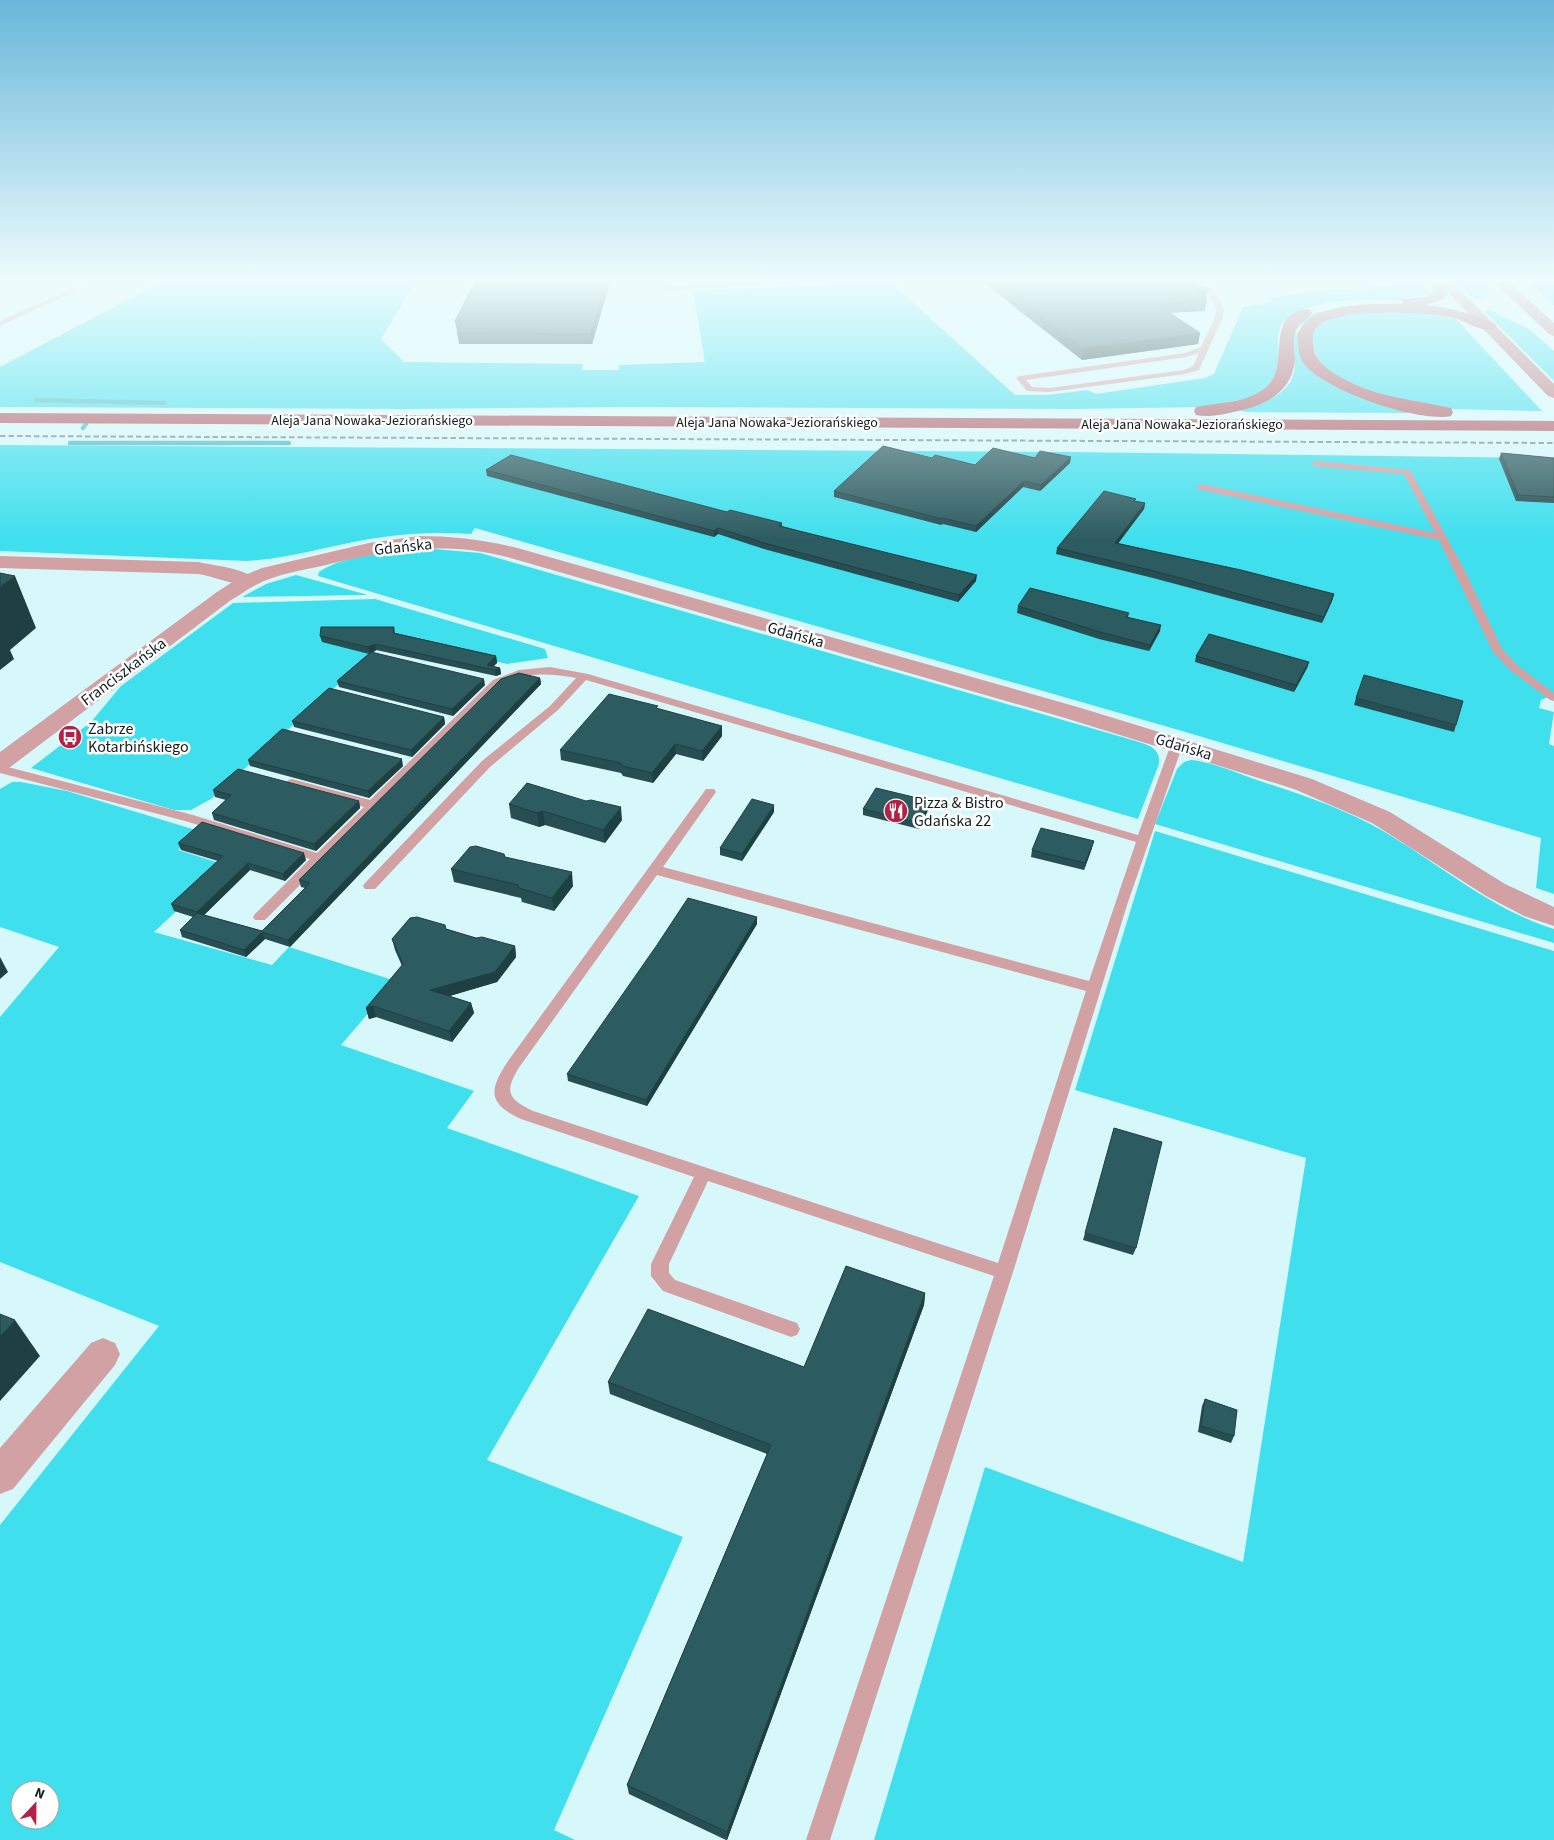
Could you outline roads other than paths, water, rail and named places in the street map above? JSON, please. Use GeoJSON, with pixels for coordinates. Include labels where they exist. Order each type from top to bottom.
{"type":"FeatureCollection","features":[{"type":"Feature","properties":{"kind":"main road"},"geometry":{"type":"LineString","coordinates":[[1134,417],[1215,410],[1244,404],[1265,396],[1278,385],[1286,372],[1286,368]]}},
{"type":"Feature","properties":{"kind":"main road"},"geometry":{"type":"LineString","coordinates":[[1317,368],[1342,384],[1374,397],[1430,410],[1554,418]]}},
{"type":"Feature","properties":{"kind":"main road"},"geometry":{"type":"LineString","coordinates":[[1529,368],[1552,392]]}},
{"type":"Feature","properties":{"kind":"main road","name":"Aleja Jana Nowaka-Jeziorańskiego"},"geometry":{"type":"LineString","coordinates":[[0,411],[1554,418]]}},
{"type":"Feature","properties":{"kind":"main road","name":"Aleja Jana Nowaka-Jeziorańskiego"},"geometry":{"type":"LineString","coordinates":[[0,418],[1554,426]]}},
{"type":"Feature","properties":{"kind":"street","name":"Gdańska"},"geometry":{"type":"LineString","coordinates":[[247,581],[283,568],[369,549],[427,542],[455,542],[482,545],[1177,744],[1302,784],[1362,808],[1407,832],[1484,884],[1513,900],[1554,917]]}},
{"type":"Feature","properties":{"kind":"street"},"geometry":{"type":"LineString","coordinates":[[0,562],[198,568],[221,572],[247,581]]}},
{"type":"Feature","properties":{"kind":"street","name":"Franciszkańska"},"geometry":{"type":"LineString","coordinates":[[0,763],[224,596],[247,581]]}},
{"type":"Feature","properties":{"kind":"street"},"geometry":{"type":"LineString","coordinates":[[0,1476],[102,1354]]}},
{"type":"Feature","properties":{"kind":"lane"},"geometry":{"type":"LineString","coordinates":[[1093,368],[1020,378],[1030,389],[1050,390],[1185,372],[1196,368]]}},
{"type":"Feature","properties":{"kind":"lane"},"geometry":{"type":"LineString","coordinates":[[1316,464],[1407,472],[1460,571],[1497,650],[1514,668],[1554,698]]}},
{"type":"Feature","properties":{"kind":"lane"},"geometry":{"type":"LineString","coordinates":[[1201,487],[1442,538]]}},
{"type":"Feature","properties":{"kind":"lane"},"geometry":{"type":"LineString","coordinates":[[260,917],[373,805],[411,762],[493,681],[511,674],[533,669],[553,670],[584,676],[1142,840]]}},
{"type":"Feature","properties":{"kind":"lane"},"geometry":{"type":"LineString","coordinates":[[370,886],[486,764],[554,708],[584,676]]}},
{"type":"Feature","properties":{"kind":"lane"},"geometry":{"type":"LineString","coordinates":[[818,1840],[1004,1272],[1142,840],[1177,744]]}},
{"type":"Feature","properties":{"kind":"lane"},"geometry":{"type":"LineString","coordinates":[[0,769],[189,818],[320,858]]}},
{"type":"Feature","properties":{"kind":"lane"},"geometry":{"type":"LineString","coordinates":[[282,781],[373,805]]}},
{"type":"Feature","properties":{"kind":"lane"},"geometry":{"type":"LineString","coordinates":[[710,792],[513,1065],[504,1081],[502,1096],[510,1107],[526,1116],[1004,1272]]}},
{"type":"Feature","properties":{"kind":"lane"},"geometry":{"type":"LineString","coordinates":[[653,869],[1094,988]]}},
{"type":"Feature","properties":{"kind":"lane"},"geometry":{"type":"LineString","coordinates":[[703,1174],[660,1264],[660,1276],[669,1286],[791,1329]]}},
{"type":"Feature","properties":{"kind":"waterway"},"geometry":{"type":"LineString","coordinates":[[36,400],[164,403]]}},
{"type":"Feature","properties":{"kind":"waterway"},"geometry":{"type":"LineString","coordinates":[[83,428],[86,424]]}},
{"type":"Feature","properties":{"kind":"waterway"},"geometry":{"type":"LineString","coordinates":[[70,443],[289,443]]}},
{"type":"Feature","properties":{"kind":"railway"},"geometry":{"type":"LineString","coordinates":[[0,436],[1554,443]]}},
{"type":"Feature","properties":{"kind":"place","name":"Zabrze Kotarbińskiego"},"geometry":{"type":"Point","coordinates":[70,737]}},
{"type":"Feature","properties":{"kind":"place","name":"Pizza & Bistro Gdańska 22"},"geometry":{"type":"Point","coordinates":[896,811]}}]}
